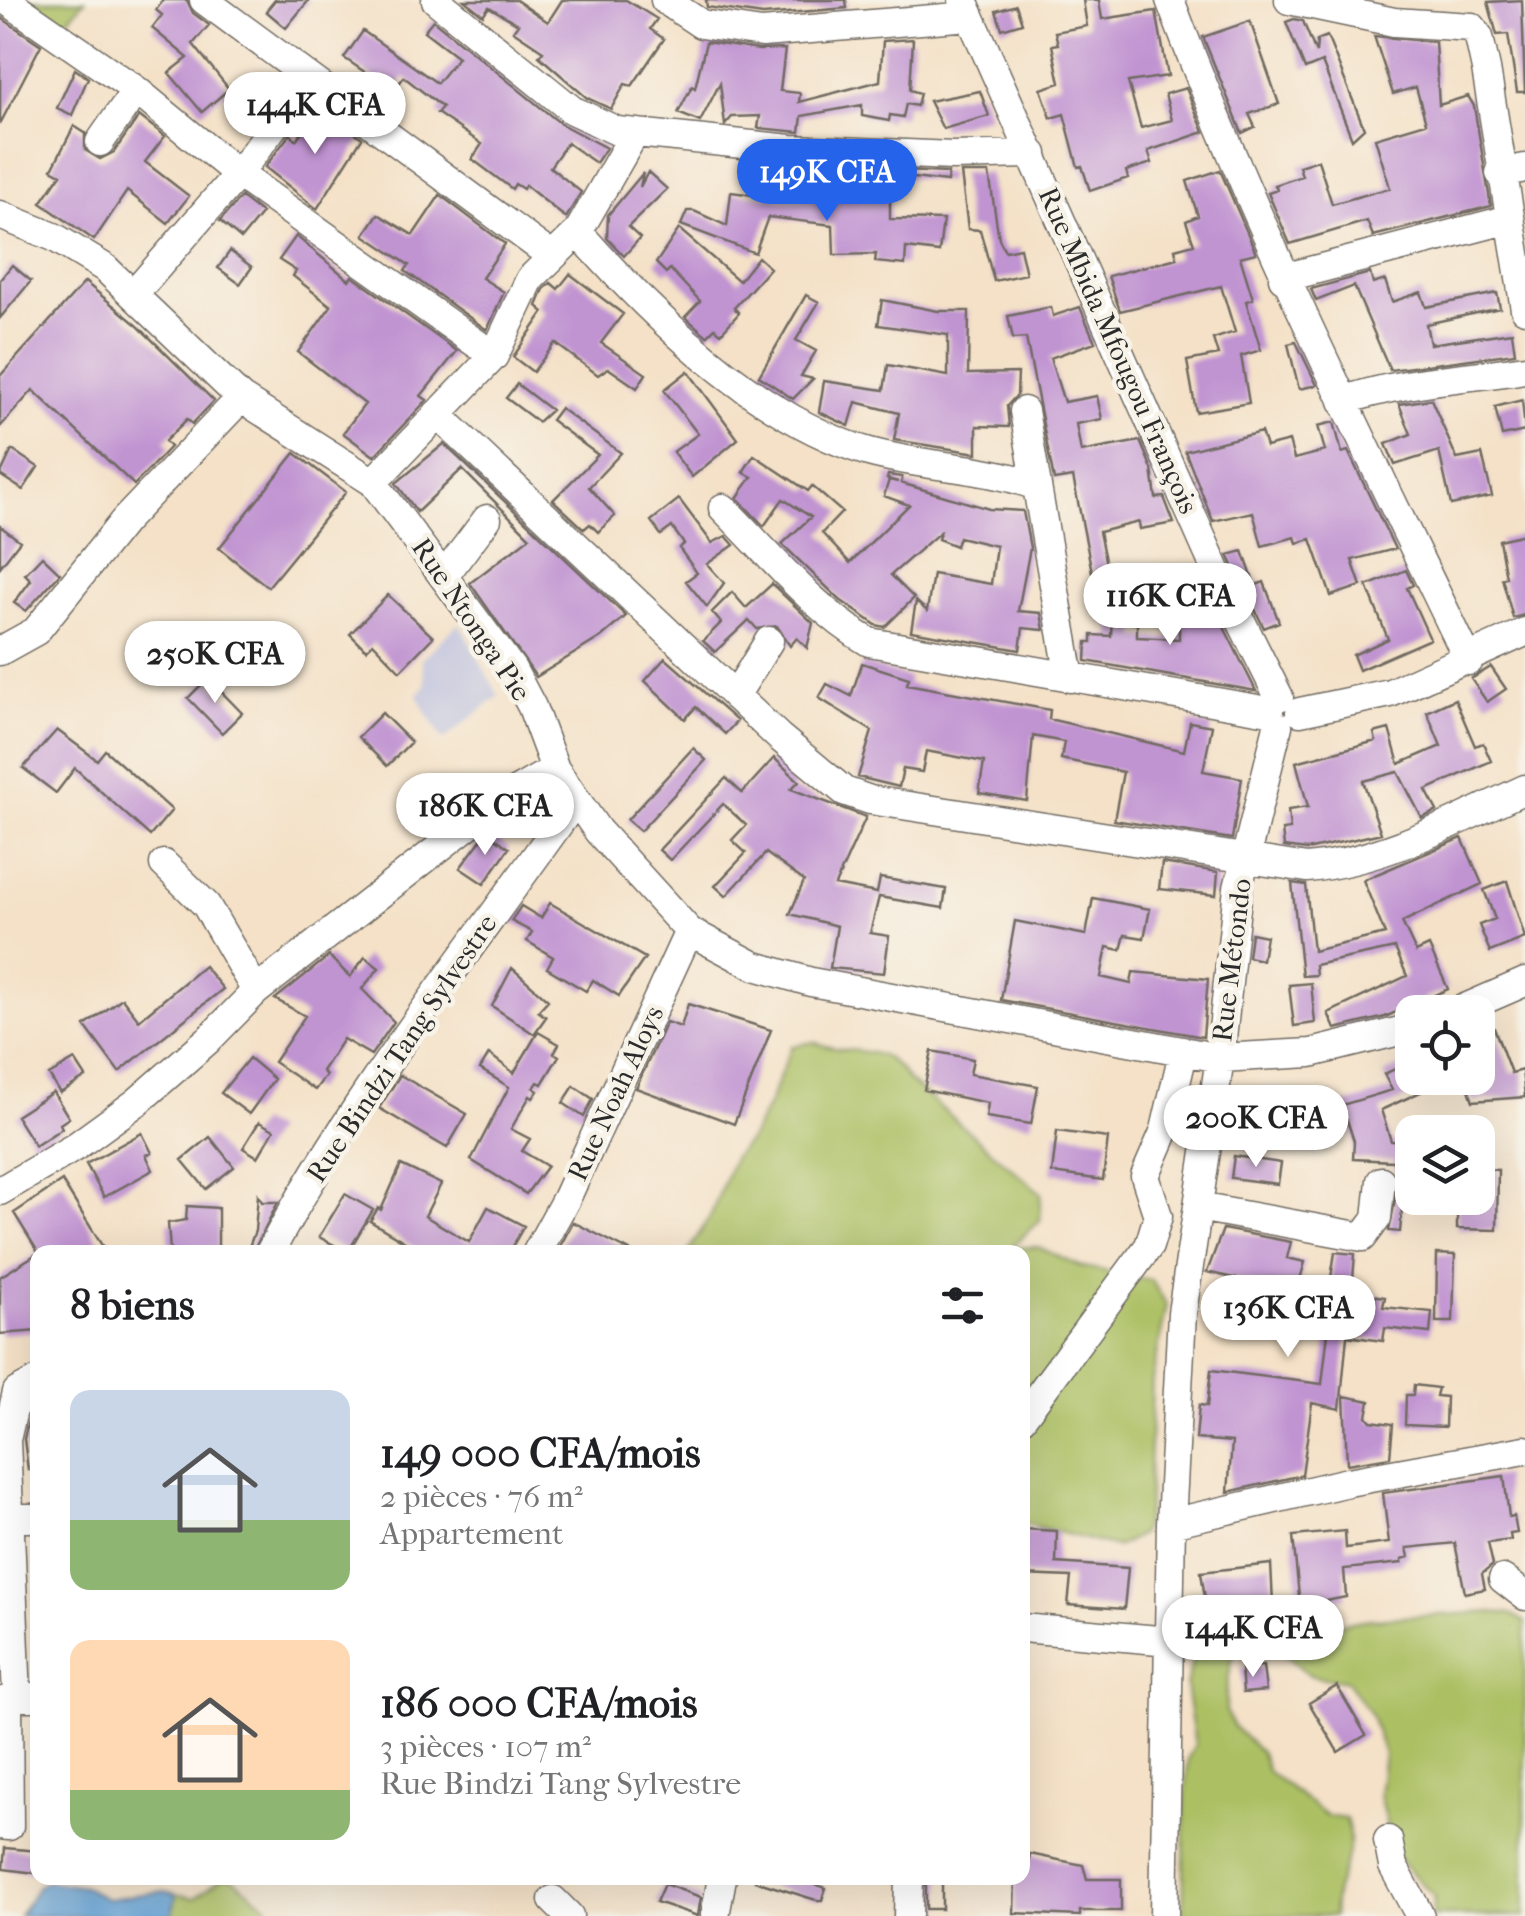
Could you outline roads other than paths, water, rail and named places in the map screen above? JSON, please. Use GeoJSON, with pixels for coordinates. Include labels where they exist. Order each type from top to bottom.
{"type":"FeatureCollection","features":[{"type":"Feature","properties":{"kind":"street"},"geometry":{"type":"LineString","coordinates":[[6,0],[136,90],[238,174],[494,356]]}},
{"type":"Feature","properties":{"kind":"street"},"geometry":{"type":"LineString","coordinates":[[204,0],[550,255]]}},
{"type":"Feature","properties":{"kind":"street"},"geometry":{"type":"LineString","coordinates":[[436,0],[572,110],[633,136],[791,149],[953,156],[1033,154]]}},
{"type":"Feature","properties":{"kind":"street"},"geometry":{"type":"LineString","coordinates":[[665,0],[702,24],[762,33],[967,8]]}},
{"type":"Feature","properties":{"kind":"street"},"geometry":{"type":"LineString","coordinates":[[1170,0],[1216,123],[1284,278],[1469,661]]}},
{"type":"Feature","properties":{"kind":"street"},"geometry":{"type":"LineString","coordinates":[[1288,0],[1394,22],[1472,26],[1479,37],[1512,170],[1510,219],[1525,309]]}},
{"type":"Feature","properties":{"kind":"street","name":"Rue Mbida Mfougou François"},"geometry":{"type":"LineString","coordinates":[[967,8],[1281,711]]}},
{"type":"Feature","properties":{"kind":"street"},"geometry":{"type":"LineString","coordinates":[[134,294],[238,174],[309,80]]}},
{"type":"Feature","properties":{"kind":"street"},"geometry":{"type":"LineString","coordinates":[[100,142],[136,90]]}},
{"type":"Feature","properties":{"kind":"street"},"geometry":{"type":"LineString","coordinates":[[373,482],[494,356],[530,279],[550,255],[578,232],[633,136]]}},
{"type":"Feature","properties":{"kind":"street","name":"Rue Ntonga Pie"},"geometry":{"type":"LineString","coordinates":[[0,215],[54,237],[105,268],[241,398],[373,482],[518,681],[555,769],[575,801],[689,932],[756,966],[810,982],[1183,1053],[1220,1058],[1311,1053],[1395,1032]]}},
{"type":"Feature","properties":{"kind":"street"},"geometry":{"type":"LineString","coordinates":[[1284,278],[1510,219]]}},
{"type":"Feature","properties":{"kind":"street"},"geometry":{"type":"LineString","coordinates":[[578,232],[710,360],[796,421],[872,453],[1034,485]]}},
{"type":"Feature","properties":{"kind":"street"},"geometry":{"type":"LineString","coordinates":[[1343,400],[1413,382],[1525,369]]}},
{"type":"Feature","properties":{"kind":"street"},"geometry":{"type":"LineString","coordinates":[[0,651],[36,631],[124,522],[241,398]]}},
{"type":"Feature","properties":{"kind":"street"},"geometry":{"type":"LineString","coordinates":[[1024,411],[1070,678]]}},
{"type":"Feature","properties":{"kind":"street"},"geometry":{"type":"LineString","coordinates":[[438,414],[822,774],[844,791],[870,800],[1306,868],[1370,857],[1425,837],[1525,789]]}},
{"type":"Feature","properties":{"kind":"street"},"geometry":{"type":"LineString","coordinates":[[723,508],[847,629],[870,642],[1281,711],[1390,693],[1469,661],[1525,632]]}},
{"type":"Feature","properties":{"kind":"street"},"geometry":{"type":"LineString","coordinates":[[444,576],[487,519]]}},
{"type":"Feature","properties":{"kind":"street"},"geometry":{"type":"LineString","coordinates":[[735,696],[769,642]]}},
{"type":"Feature","properties":{"kind":"street","name":"Rue Métondo"},"geometry":{"type":"LineString","coordinates":[[1164,1916],[1176,1382],[1243,861],[1281,711]]}},
{"type":"Feature","properties":{"kind":"street"},"geometry":{"type":"LineString","coordinates":[[0,1191],[75,1148],[136,1102],[208,1040],[256,991],[499,800],[555,769]]}},
{"type":"Feature","properties":{"kind":"street","name":"Rue Bindzi Tang Sylvestre"},"geometry":{"type":"LineString","coordinates":[[275,1245],[307,1184],[380,1070],[575,801]]}},
{"type":"Feature","properties":{"kind":"street"},"geometry":{"type":"LineString","coordinates":[[164,864],[206,905],[256,991]]}},
{"type":"Feature","properties":{"kind":"street","name":"Rue Noah Aloys"},"geometry":{"type":"LineString","coordinates":[[541,1245],[566,1199],[689,932]]}},
{"type":"Feature","properties":{"kind":"street"},"geometry":{"type":"LineString","coordinates":[[1495,995],[1525,982]]}},
{"type":"Feature","properties":{"kind":"street"},"geometry":{"type":"LineString","coordinates":[[1030,1407],[1149,1246],[1158,1216],[1145,1176],[1166,1130],[1183,1053]]}},
{"type":"Feature","properties":{"kind":"street"},"geometry":{"type":"LineString","coordinates":[[1198,1207],[1364,1237],[1377,1218],[1381,1181]]}},
{"type":"Feature","properties":{"kind":"street"},"geometry":{"type":"LineString","coordinates":[[0,1826],[9,1826],[16,1698],[4,1570],[8,1518],[3,1440],[18,1383]]}},
{"type":"Feature","properties":{"kind":"street"},"geometry":{"type":"LineString","coordinates":[[1171,1524],[1348,1482],[1525,1450]]}},
{"type":"Feature","properties":{"kind":"street"},"geometry":{"type":"LineString","coordinates":[[8,1518],[30,1518]]}},
{"type":"Feature","properties":{"kind":"street"},"geometry":{"type":"LineString","coordinates":[[1030,1629],[1170,1641]]}},
{"type":"Feature","properties":{"kind":"street"},"geometry":{"type":"LineString","coordinates":[[1388,1840],[1393,1866],[1420,1916]]}},
{"type":"Feature","properties":{"kind":"street"},"geometry":{"type":"LineString","coordinates":[[715,1916],[721,1885]]}},
{"type":"Feature","properties":{"kind":"street"},"geometry":{"type":"LineString","coordinates":[[908,1916],[909,1885]]}},
{"type":"Feature","properties":{"kind":"water"},"geometry":{"type":"Polygon","coordinates":[[[38,1886],[84,1887],[107,1899],[165,1891],[176,1894],[172,1916],[19,1916],[38,1886]]]}}]}
